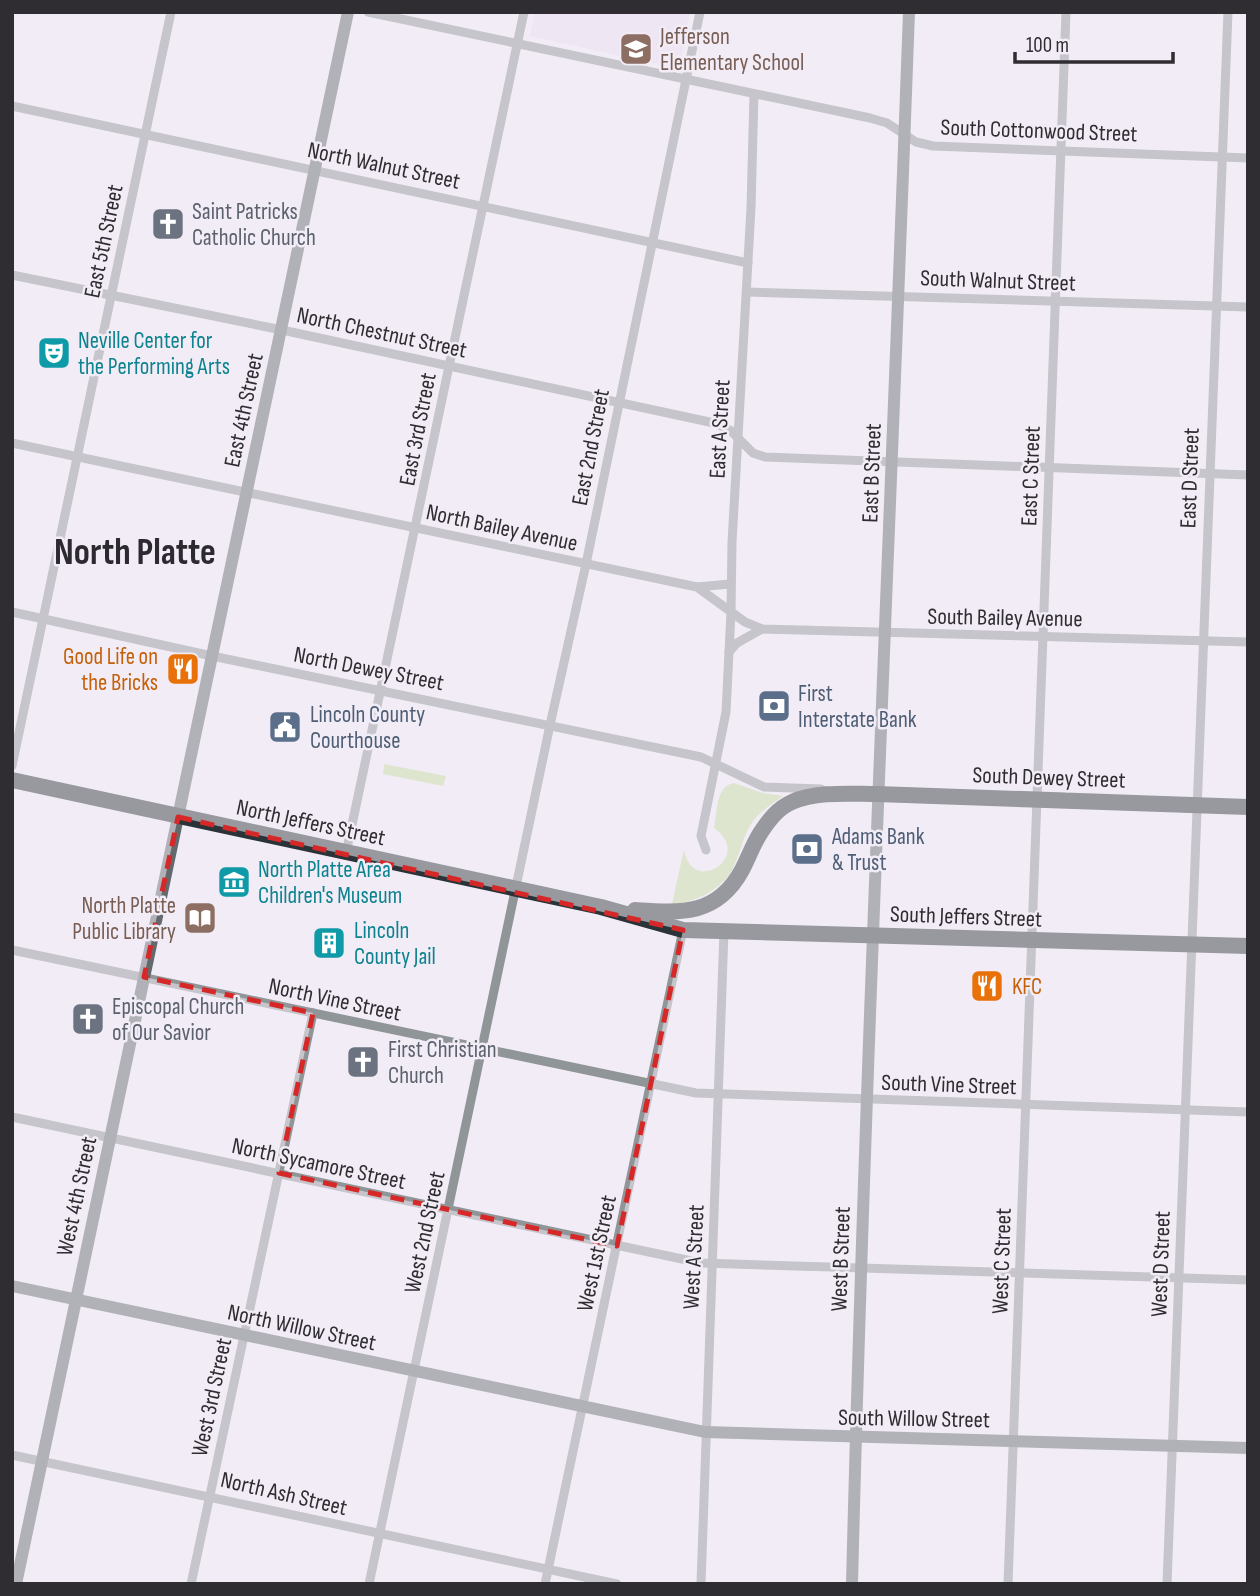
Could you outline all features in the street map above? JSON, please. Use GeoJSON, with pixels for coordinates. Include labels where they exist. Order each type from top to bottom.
{"type":"FeatureCollection","features":[{"type":"Feature","properties":{"kind":"highway","name":"North Jeffers Street"},"geometry":{"type":"LineString","coordinates":[[12,780],[517,888],[601,907],[683,930]]}},
{"type":"Feature","properties":{"kind":"highway","name":"South Dewey Street"},"geometry":{"type":"LineString","coordinates":[[803,799],[877,794],[1248,807]]}},
{"type":"Feature","properties":{"kind":"highway","name":"North Jeffers Street"},"geometry":{"type":"LineString","coordinates":[[601,907],[681,912],[718,900],[737,879],[752,846],[768,821],[783,807],[803,799]]}},
{"type":"Feature","properties":{"kind":"highway","name":"South Jeffers Street"},"geometry":{"type":"LineString","coordinates":[[683,930],[1248,946]]}},
{"type":"Feature","properties":{"kind":"main road","name":"East 4th Street"},"geometry":{"type":"LineString","coordinates":[[178,817],[348,12]]}},
{"type":"Feature","properties":{"kind":"main road","name":"East B Street"},"geometry":{"type":"LineString","coordinates":[[873,936],[909,12]]}},
{"type":"Feature","properties":{"kind":"main road","name":"West 4th Street"},"geometry":{"type":"LineString","coordinates":[[16,1584],[178,817]]}},
{"type":"Feature","properties":{"kind":"main road","name":"West B Street"},"geometry":{"type":"LineString","coordinates":[[852,1584],[873,936]]}},
{"type":"Feature","properties":{"kind":"main road","name":"North Willow Street"},"geometry":{"type":"LineString","coordinates":[[12,1286],[582,1408]]}},
{"type":"Feature","properties":{"kind":"main road","name":"South Willow Street"},"geometry":{"type":"LineString","coordinates":[[582,1408],[705,1433],[1248,1448]]}},
{"type":"Feature","properties":{"kind":"street","name":"East 5th Street"},"geometry":{"type":"LineString","coordinates":[[12,766],[171,12]]}},
{"type":"Feature","properties":{"kind":"street","name":"South Cottonwood Street"},"geometry":{"type":"LineString","coordinates":[[368,12],[884,122],[916,142],[933,146],[1248,158]]}},
{"type":"Feature","properties":{"kind":"street","name":"East 3rd Street"},"geometry":{"type":"LineString","coordinates":[[346,853],[524,12]]}},
{"type":"Feature","properties":{"kind":"street","name":"East 2nd Street"},"geometry":{"type":"LineString","coordinates":[[517,888],[700,12]]}},
{"type":"Feature","properties":{"kind":"street","name":"East C Street"},"geometry":{"type":"LineString","coordinates":[[1033,940],[1066,12]]}},
{"type":"Feature","properties":{"kind":"street","name":"East D Street"},"geometry":{"type":"LineString","coordinates":[[1191,945],[1228,12]]}},
{"type":"Feature","properties":{"kind":"street","name":"East A Street"},"geometry":{"type":"LineString","coordinates":[[706,850],[701,836],[726,712],[754,94]]}},
{"type":"Feature","properties":{"kind":"street","name":"North Walnut Street"},"geometry":{"type":"LineString","coordinates":[[12,106],[748,263]]}},
{"type":"Feature","properties":{"kind":"street","name":"North Chestnut Street"},"geometry":{"type":"LineString","coordinates":[[12,275],[713,423],[730,430],[752,453],[765,457],[1248,475]]}},
{"type":"Feature","properties":{"kind":"street","name":"South Walnut Street"},"geometry":{"type":"LineString","coordinates":[[747,292],[1248,307]]}},
{"type":"Feature","properties":{"kind":"street","name":"North Bailey Avenue"},"geometry":{"type":"LineString","coordinates":[[12,443],[697,587],[730,584]]}},
{"type":"Feature","properties":{"kind":"street","name":"North Bailey Avenue"},"geometry":{"type":"LineString","coordinates":[[697,587],[731,612]]}},
{"type":"Feature","properties":{"kind":"street","name":"North Dewey Street"},"geometry":{"type":"LineString","coordinates":[[12,612],[701,757],[716,766]]}},
{"type":"Feature","properties":{"kind":"street","name":"South Bailey Avenue"},"geometry":{"type":"LineString","coordinates":[[731,612],[762,629],[1248,642]]}},
{"type":"Feature","properties":{"kind":"street"},"geometry":{"type":"LineString","coordinates":[[729,652],[737,643],[762,629]]}},
{"type":"Feature","properties":{"kind":"street","name":"South Dewey Street"},"geometry":{"type":"LineString","coordinates":[[716,766],[764,787],[841,790],[849,794]]}},
{"type":"Feature","properties":{"kind":"street","name":"West 2nd Street"},"geometry":{"type":"LineString","coordinates":[[369,1584],[517,888]]}},
{"type":"Feature","properties":{"kind":"street","name":"West 1st Street"},"geometry":{"type":"LineString","coordinates":[[545,1584],[683,930]]}},
{"type":"Feature","properties":{"kind":"street","name":"West A Street"},"geometry":{"type":"LineString","coordinates":[[701,1584],[724,931]]}},
{"type":"Feature","properties":{"kind":"street","name":"West C Street"},"geometry":{"type":"LineString","coordinates":[[1008,1584],[1033,940]]}},
{"type":"Feature","properties":{"kind":"street","name":"West D Street"},"geometry":{"type":"LineString","coordinates":[[1167,1584],[1191,945]]}},
{"type":"Feature","properties":{"kind":"street","name":"North Vine Street"},"geometry":{"type":"LineString","coordinates":[[12,950],[650,1085]]}},
{"type":"Feature","properties":{"kind":"street","name":"West 3rd Street"},"geometry":{"type":"LineString","coordinates":[[191,1584],[313,1013]]}},
{"type":"Feature","properties":{"kind":"street","name":"South Vine Street"},"geometry":{"type":"LineString","coordinates":[[650,1085],[718,1095],[1248,1112]]}},
{"type":"Feature","properties":{"kind":"street","name":"North Sycamore Street"},"geometry":{"type":"LineString","coordinates":[[12,1117],[711,1265],[1248,1280]]}},
{"type":"Feature","properties":{"kind":"street","name":"North Ash Street"},"geometry":{"type":"LineString","coordinates":[[12,1455],[617,1584]]}},
{"type":"Feature","properties":{"kind":"highlighted area"},"geometry":{"type":"Polygon","coordinates":[[[178,817],[683,930],[617,1246],[279,1173],[313,1013],[144,977],[178,817]]]}},
{"type":"Feature","properties":{"kind":"shaded area","name":"Jefferson Elementary School"},"geometry":{"type":"Polygon","coordinates":[[[535,12],[690,12],[679,69],[530,36],[535,12]]]}},
{"type":"Feature","properties":{"kind":"green space"},"geometry":{"type":"Polygon","coordinates":[[[384,764],[446,776],[443,786],[383,774],[384,764]]]}},
{"type":"Feature","properties":{"kind":"green space"},"geometry":{"type":"Polygon","coordinates":[[[734,783],[763,793],[783,796],[754,820],[732,870],[721,884],[698,898],[672,904],[684,849],[689,863],[697,870],[707,871],[724,860],[728,850],[725,839],[714,828],[721,794],[728,785],[734,783]]]}},
{"type":"Feature","properties":{"kind":"place","name":"Jefferson Elementary School"},"geometry":{"type":"Point","coordinates":[636,49]}},
{"type":"Feature","properties":{"kind":"place","name":"Saint Patricks Catholic Church"},"geometry":{"type":"Point","coordinates":[168,224]}},
{"type":"Feature","properties":{"kind":"place","name":"Neville Center for the Performing Arts"},"geometry":{"type":"Point","coordinates":[54,353]}},
{"type":"Feature","properties":{"kind":"place","name":"Good Life on the Bricks"},"geometry":{"type":"Point","coordinates":[183,669]}},
{"type":"Feature","properties":{"kind":"place","name":"First Interstate Bank"},"geometry":{"type":"Point","coordinates":[774,706]}},
{"type":"Feature","properties":{"kind":"place","name":"Lincoln County Courthouse"},"geometry":{"type":"Point","coordinates":[285,727]}},
{"type":"Feature","properties":{"kind":"place","name":"Adams Bank & Trust"},"geometry":{"type":"Point","coordinates":[807,849]}},
{"type":"Feature","properties":{"kind":"place","name":"North Platte Area Children's Museum"},"geometry":{"type":"Point","coordinates":[234,882]}},
{"type":"Feature","properties":{"kind":"place","name":"North Platte Public Library"},"geometry":{"type":"Point","coordinates":[200,918]}},
{"type":"Feature","properties":{"kind":"place","name":"Lincoln County Jail"},"geometry":{"type":"Point","coordinates":[329,943]}},
{"type":"Feature","properties":{"kind":"place","name":"KFC"},"geometry":{"type":"Point","coordinates":[987,986]}},
{"type":"Feature","properties":{"kind":"place","name":"Episcopal Church of Our Savior"},"geometry":{"type":"Point","coordinates":[88,1019]}},
{"type":"Feature","properties":{"kind":"place","name":"First Christian Church"},"geometry":{"type":"Point","coordinates":[363,1062]}},
{"type":"Feature","properties":{"kind":"district","name":"North Platte"},"geometry":{"type":"Point","coordinates":[135,551]}}]}
